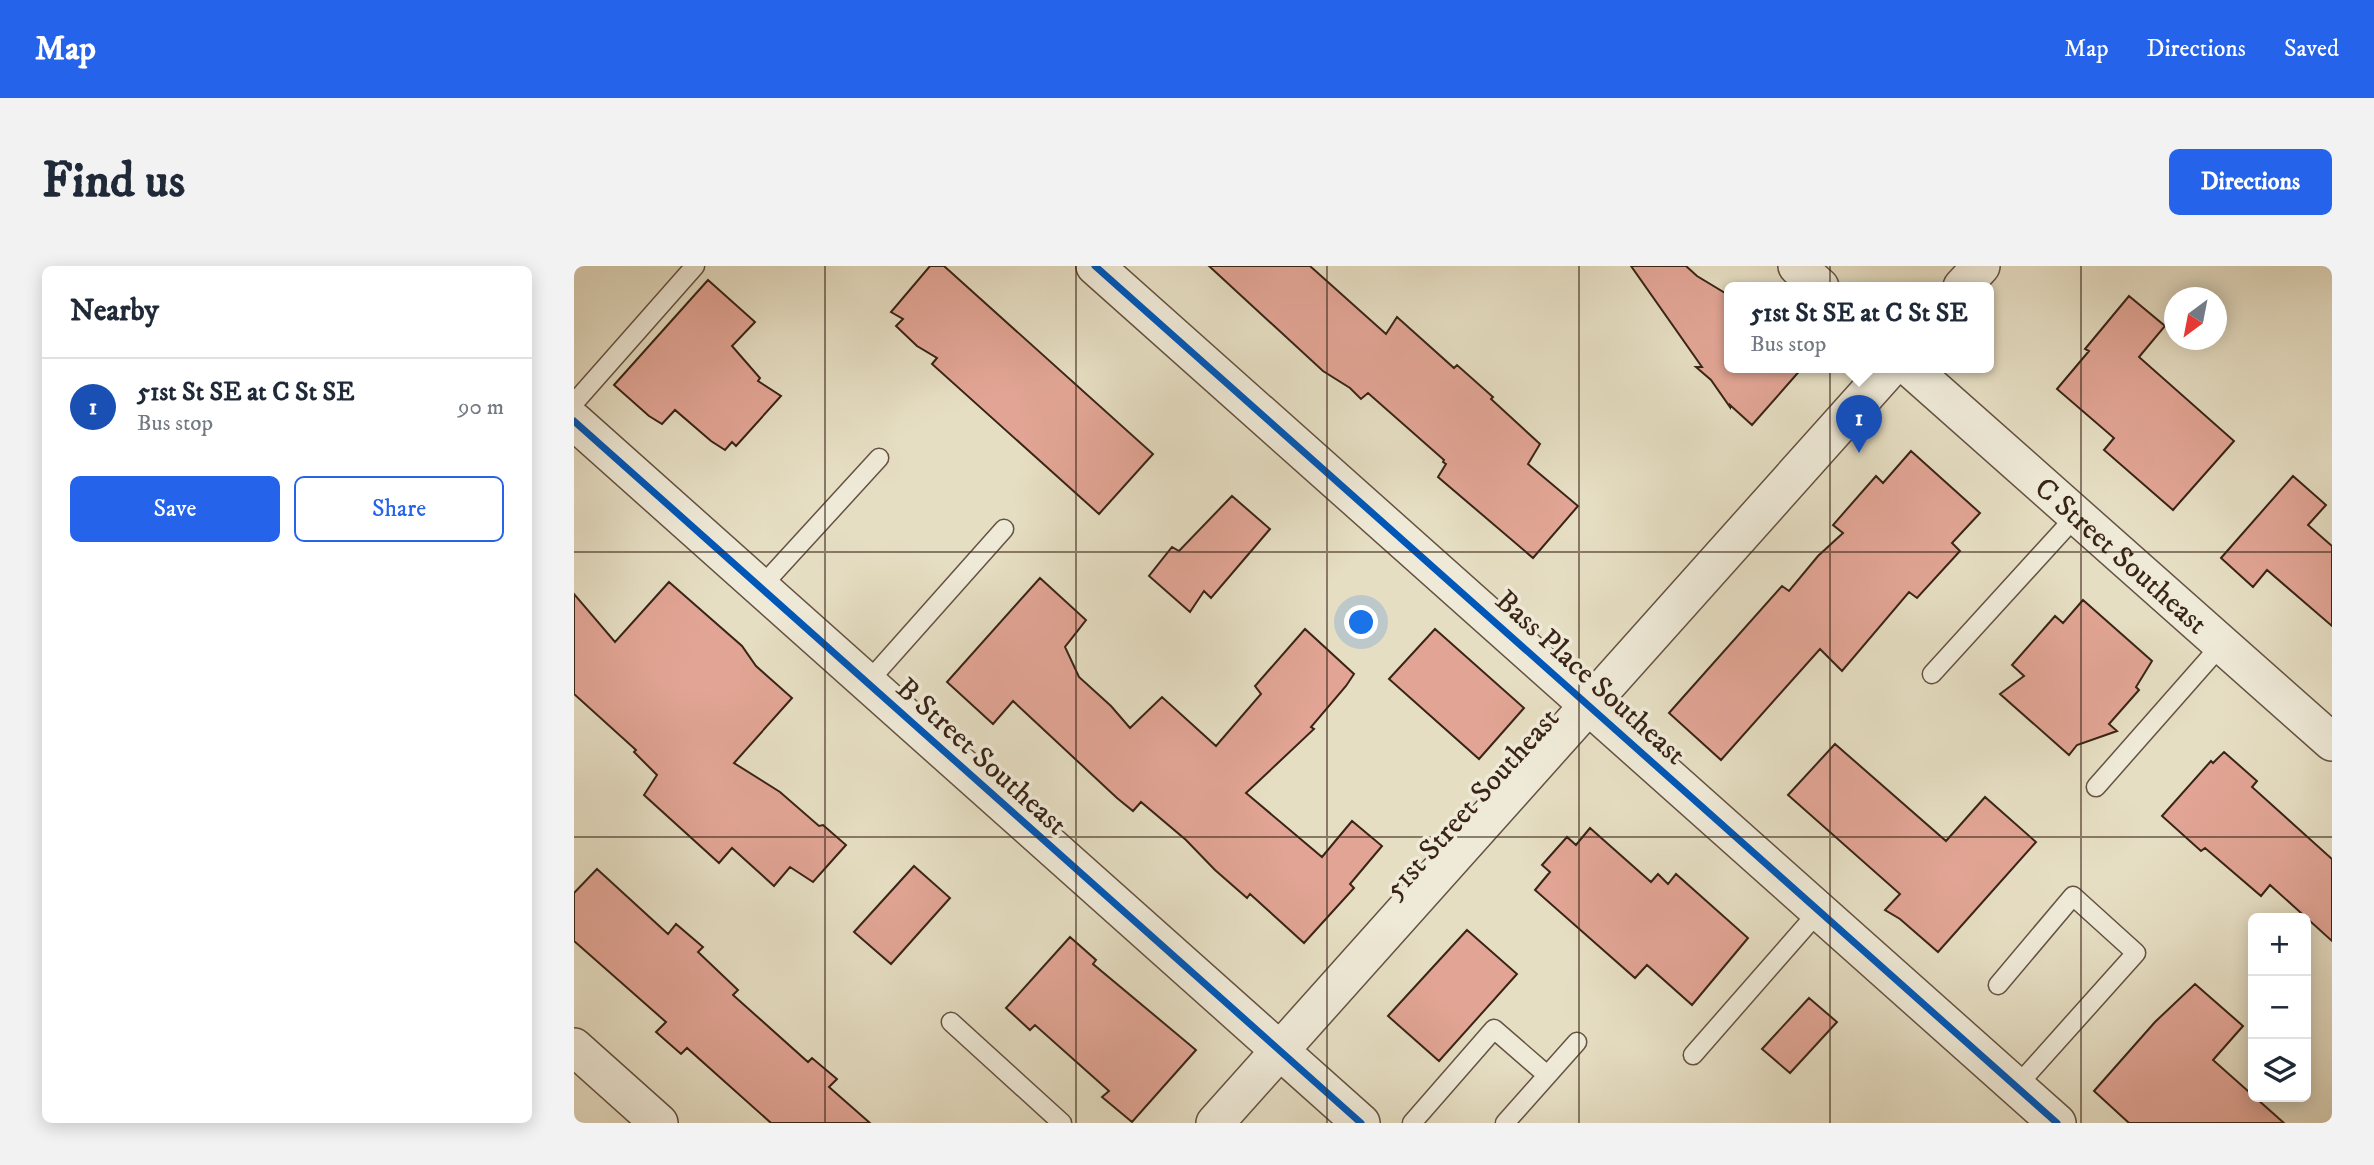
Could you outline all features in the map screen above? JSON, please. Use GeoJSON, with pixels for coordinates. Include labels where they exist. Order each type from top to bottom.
{"type":"FeatureCollection","features":[{"type":"Feature","properties":{"kind":"street","name":"Bass Place Southeast"},"geometry":{"type":"LineString","coordinates":[[1095,266],[2057,1123]]}},
{"type":"Feature","properties":{"kind":"street"},"geometry":{"type":"LineString","coordinates":[[1797,266],[1815,282]]}},
{"type":"Feature","properties":{"kind":"street"},"geometry":{"type":"LineString","coordinates":[[1967,282],[1981,266]]}},
{"type":"Feature","properties":{"kind":"street","name":"51st Street Southeast"},"geometry":{"type":"LineString","coordinates":[[1215,1123],[1886,373]]}},
{"type":"Feature","properties":{"kind":"street","name":"C Street Southeast"},"geometry":{"type":"LineString","coordinates":[[1916,373],[2332,742]]}},
{"type":"Feature","properties":{"kind":"street","name":"B Street Southeast"},"geometry":{"type":"LineString","coordinates":[[574,421],[1361,1123]]}},
{"type":"Feature","properties":{"kind":"street"},"geometry":{"type":"LineString","coordinates":[[575,1051],[659,1123]]}},
{"type":"Feature","properties":{"kind":"lane"},"geometry":{"type":"LineString","coordinates":[[574,403],[695,266]]}},
{"type":"Feature","properties":{"kind":"lane"},"geometry":{"type":"LineString","coordinates":[[760,588],[879,458]]}},
{"type":"Feature","properties":{"kind":"lane"},"geometry":{"type":"LineString","coordinates":[[1932,674],[2077,515]]}},
{"type":"Feature","properties":{"kind":"lane"},"geometry":{"type":"LineString","coordinates":[[867,683],[1004,529]]}},
{"type":"Feature","properties":{"kind":"lane"},"geometry":{"type":"LineString","coordinates":[[2096,787],[2222,644]]}},
{"type":"Feature","properties":{"kind":"lane"},"geometry":{"type":"LineString","coordinates":[[1998,985],[2073,895],[2136,953],[2016,1087]]}},
{"type":"Feature","properties":{"kind":"lane"},"geometry":{"type":"LineString","coordinates":[[1693,1055],[1819,911]]}},
{"type":"Feature","properties":{"kind":"lane"},"geometry":{"type":"LineString","coordinates":[[951,1022],[1062,1123]]}},
{"type":"Feature","properties":{"kind":"lane"},"geometry":{"type":"LineString","coordinates":[[1412,1123],[1494,1029],[1547,1075]]}},
{"type":"Feature","properties":{"kind":"lane"},"geometry":{"type":"LineString","coordinates":[[1505,1123],[1577,1042]]}},
{"type":"Feature","properties":{"kind":"building"},"geometry":{"type":"Polygon","coordinates":[[[930,266],[944,266],[1153,454],[1099,514],[932,364],[937,358],[917,346],[896,326],[903,319],[891,312],[930,266]]]}},
{"type":"Feature","properties":{"kind":"building"},"geometry":{"type":"Polygon","coordinates":[[[1209,266],[1310,266],[1386,334],[1397,317],[1454,368],[1457,365],[1540,444],[1528,464],[1578,506],[1533,558],[1438,477],[1446,464],[1444,460],[1368,393],[1361,399],[1350,388],[1323,371],[1209,266]]]}},
{"type":"Feature","properties":{"kind":"building"},"geometry":{"type":"Polygon","coordinates":[[[1631,266],[1686,266],[1724,292],[1724,373],[1798,373],[1752,425],[1730,407],[1711,380],[1696,367],[1702,367],[1631,266]]]}},
{"type":"Feature","properties":{"kind":"building"},"geometry":{"type":"Polygon","coordinates":[[[708,280],[755,322],[732,346],[760,378],[758,381],[781,396],[736,446],[732,442],[725,450],[675,410],[662,424],[614,385],[708,280]]]}},
{"type":"Feature","properties":{"kind":"building"},"geometry":{"type":"Polygon","coordinates":[[[2129,296],[2164,325],[2139,357],[2234,441],[2173,510],[2104,450],[2114,438],[2057,389],[2089,351],[2085,349],[2129,296]]]}},
{"type":"Feature","properties":{"kind":"building"},"geometry":{"type":"Polygon","coordinates":[[[1911,451],[1980,513],[1952,543],[1960,551],[1917,598],[1909,592],[1842,671],[1820,649],[1721,760],[1669,713],[1782,586],[1789,591],[1818,556],[1843,533],[1833,525],[1876,476],[1883,483],[1911,451]]]}},
{"type":"Feature","properties":{"kind":"building"},"geometry":{"type":"Polygon","coordinates":[[[2293,476],[2326,505],[2308,525],[2332,546],[2332,626],[2267,570],[2253,587],[2221,558],[2293,476]]]}},
{"type":"Feature","properties":{"kind":"building"},"geometry":{"type":"Polygon","coordinates":[[[1232,496],[1270,529],[1211,598],[1204,591],[1190,612],[1149,576],[1172,547],[1179,551],[1232,496]]]}},
{"type":"Feature","properties":{"kind":"building"},"geometry":{"type":"Polygon","coordinates":[[[1040,578],[1086,620],[1065,647],[1079,677],[1111,706],[1130,728],[1162,697],[1216,746],[1261,694],[1255,686],[1305,629],[1354,674],[1311,727],[1314,729],[1246,793],[1322,857],[1352,821],[1382,846],[1350,884],[1354,888],[1304,943],[1250,894],[1247,898],[1141,802],[1133,811],[1117,798],[1013,701],[993,724],[947,682],[1040,578]]]}},
{"type":"Feature","properties":{"kind":"building"},"geometry":{"type":"Polygon","coordinates":[[[669,582],[742,646],[756,666],[792,698],[734,763],[780,792],[846,845],[813,882],[790,867],[774,886],[732,848],[719,863],[644,795],[657,775],[634,752],[636,750],[574,694],[574,594],[615,642],[669,582]]]}},
{"type":"Feature","properties":{"kind":"building"},"geometry":{"type":"Polygon","coordinates":[[[2083,600],[2152,661],[2136,687],[2139,690],[2109,724],[2117,731],[2077,745],[2069,755],[2000,694],[2024,676],[2012,665],[2055,616],[2063,623],[2083,600]]]}},
{"type":"Feature","properties":{"kind":"building"},"geometry":{"type":"Polygon","coordinates":[[[1435,629],[1524,708],[1479,759],[1389,679],[1435,629]]]}},
{"type":"Feature","properties":{"kind":"building"},"geometry":{"type":"Polygon","coordinates":[[[1835,744],[1946,841],[1985,797],[2036,842],[1938,952],[1900,919],[1885,910],[1900,894],[1788,795],[1835,744]]]}},
{"type":"Feature","properties":{"kind":"building"},"geometry":{"type":"Polygon","coordinates":[[[2224,752],[2257,781],[2252,787],[2332,859],[2332,941],[2311,922],[2311,913],[2301,913],[2270,885],[2261,896],[2205,848],[2201,851],[2162,816],[2211,761],[2213,763],[2224,752]]]}},
{"type":"Feature","properties":{"kind":"building"},"geometry":{"type":"Polygon","coordinates":[[[1590,828],[1651,882],[1658,874],[1668,884],[1676,874],[1748,938],[1692,1005],[1647,965],[1635,978],[1535,890],[1550,872],[1542,865],[1567,837],[1576,845],[1590,828]]]}},
{"type":"Feature","properties":{"kind":"building"},"geometry":{"type":"Polygon","coordinates":[[[914,866],[950,898],[891,964],[854,932],[914,866]]]}},
{"type":"Feature","properties":{"kind":"building"},"geometry":{"type":"Polygon","coordinates":[[[597,869],[668,934],[676,924],[703,947],[698,952],[738,990],[733,995],[808,1062],[812,1058],[837,1079],[829,1087],[870,1123],[771,1123],[687,1048],[681,1054],[656,1032],[666,1022],[574,941],[574,893],[597,869]]]}},
{"type":"Feature","properties":{"kind":"building"},"geometry":{"type":"Polygon","coordinates":[[[1467,930],[1517,974],[1439,1061],[1388,1016],[1467,930]]]}},
{"type":"Feature","properties":{"kind":"building"},"geometry":{"type":"Polygon","coordinates":[[[1070,937],[1096,960],[1093,964],[1196,1050],[1132,1122],[1102,1097],[1109,1091],[1035,1025],[1030,1030],[1006,1008],[1070,937]]]}},
{"type":"Feature","properties":{"kind":"building"},"geometry":{"type":"Polygon","coordinates":[[[2195,984],[2243,1026],[2213,1060],[2248,1091],[2248,1102],[2260,1102],[2284,1123],[2129,1123],[2094,1091],[2155,1022],[2195,984]]]}},
{"type":"Feature","properties":{"kind":"building"},"geometry":{"type":"Polygon","coordinates":[[[1809,998],[1837,1022],[1790,1073],[1762,1049],[1809,998]]]}},
{"type":"Feature","properties":{"kind":"cycle path"},"geometry":{"type":"LineString","coordinates":[[1095,266],[2057,1123]]}},
{"type":"Feature","properties":{"kind":"cycle path"},"geometry":{"type":"LineString","coordinates":[[574,421],[1361,1123]]}},
{"type":"Feature","properties":{"kind":"place","name":"51st St SE at C St SE"},"geometry":{"type":"Point","coordinates":[1859,453]}}]}
